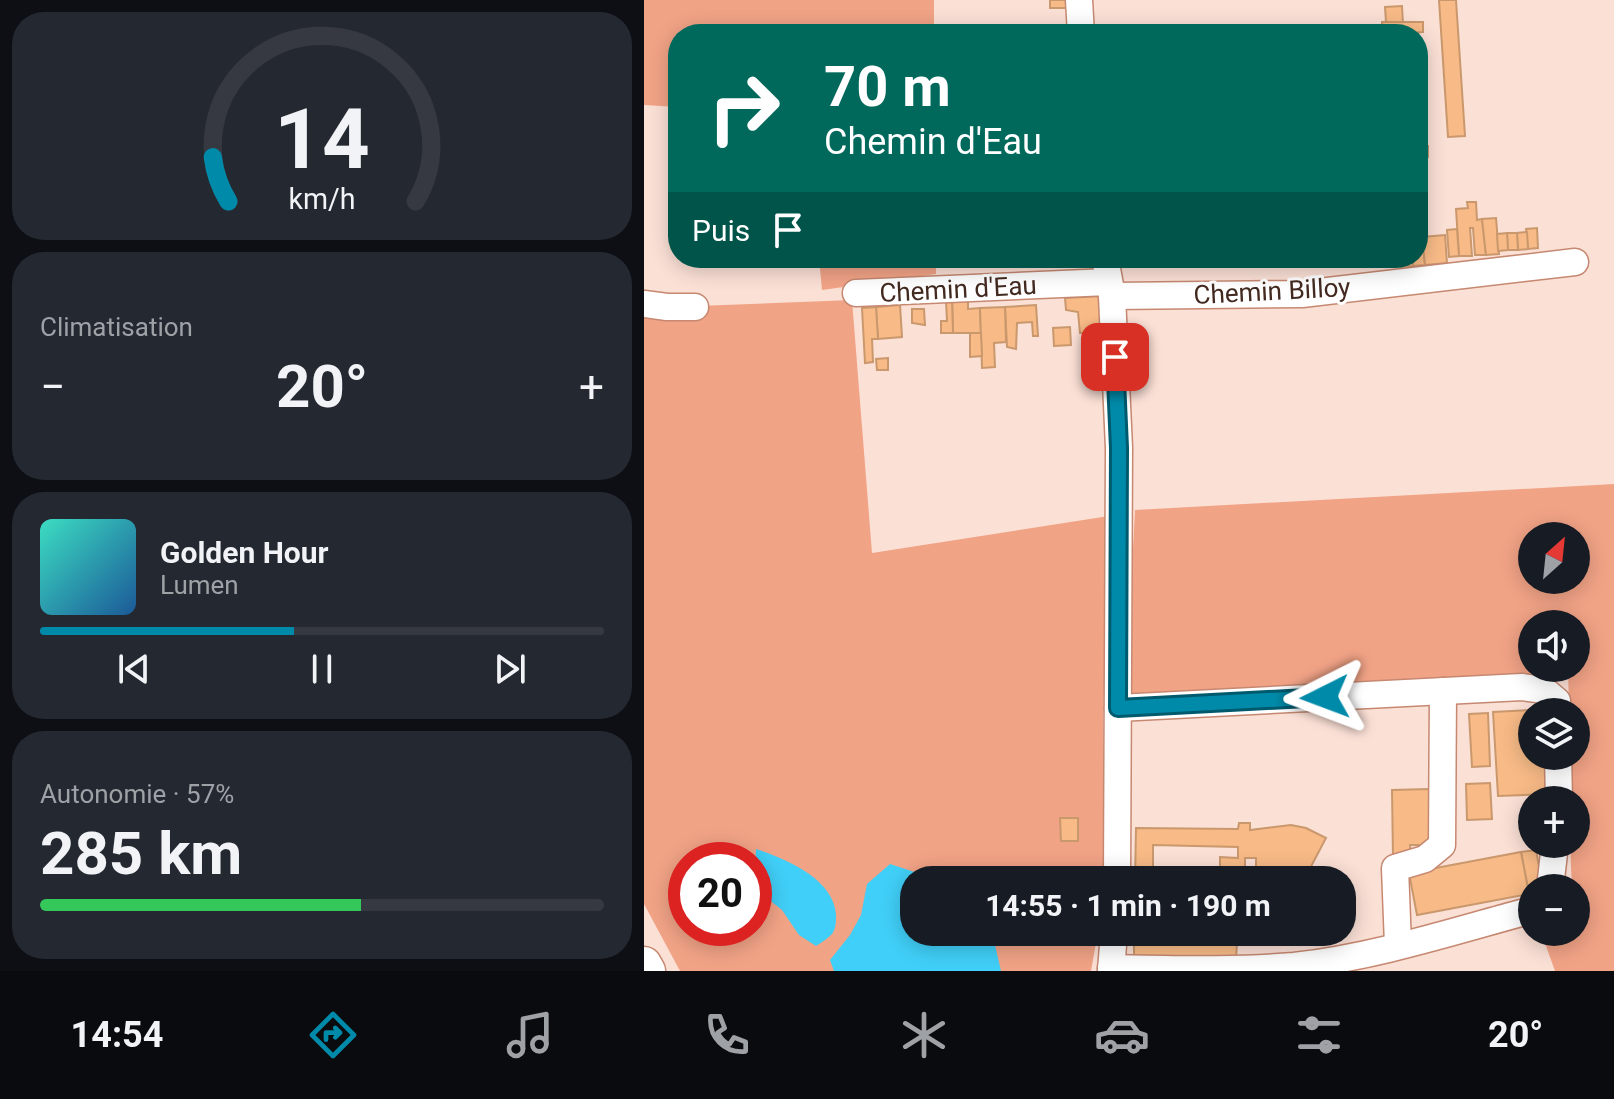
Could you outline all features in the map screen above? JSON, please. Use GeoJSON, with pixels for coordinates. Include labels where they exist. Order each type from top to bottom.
{"type":"FeatureCollection","features":[{"type":"Feature","properties":{"kind":"main road"},"geometry":{"type":"LineString","coordinates":[[644,964],[648,971]]}},
{"type":"Feature","properties":{"kind":"street"},"geometry":{"type":"LineString","coordinates":[[1079,0],[1080,24]]}},
{"type":"Feature","properties":{"kind":"street","name":"Chemin Billoy"},"geometry":{"type":"LineString","coordinates":[[1108,279],[1302,294],[1575,262]]}},
{"type":"Feature","properties":{"kind":"street"},"geometry":{"type":"LineString","coordinates":[[1108,279],[1119,448],[1117,866]]}},
{"type":"Feature","properties":{"kind":"street","name":"Chemin d'Eau"},"geometry":{"type":"LineString","coordinates":[[856,293],[1108,279]]}},
{"type":"Feature","properties":{"kind":"street"},"geometry":{"type":"LineString","coordinates":[[644,304],[695,307]]}},
{"type":"Feature","properties":{"kind":"street"},"geometry":{"type":"LineString","coordinates":[[1118,708],[1522,687],[1544,690],[1553,698]]}},
{"type":"Feature","properties":{"kind":"street"},"geometry":{"type":"LineString","coordinates":[[1398,945],[1395,868],[1425,859],[1442,845],[1443,691]]}},
{"type":"Feature","properties":{"kind":"street"},"geometry":{"type":"LineString","coordinates":[[1113,946],[1111,969],[1293,966],[1356,956],[1518,914]]}},
{"type":"Feature","properties":{"kind":"shaded area"},"geometry":{"type":"Polygon","coordinates":[[[644,0],[934,0],[934,24],[668,24],[668,106],[644,105],[644,0]]]}},
{"type":"Feature","properties":{"kind":"shaded area"},"geometry":{"type":"Polygon","coordinates":[[[820,268],[936,268],[936,274],[822,290],[820,268]]]}},
{"type":"Feature","properties":{"kind":"shaded area"},"geometry":{"type":"Polygon","coordinates":[[[852,300],[872,553],[1109,516],[1103,720],[1106,866],[900,866],[900,946],[1095,946],[1091,971],[680,971],[644,904],[644,308],[852,300]]]}},
{"type":"Feature","properties":{"kind":"shaded area"},"geometry":{"type":"Polygon","coordinates":[[[1614,484],[1614,971],[1555,971],[1546,946],[1590,946],[1590,874],[1571,874],[1571,858],[1590,858],[1590,786],[1569,786],[1569,770],[1590,770],[1590,698],[1569,698],[1568,682],[1590,682],[1590,610],[1518,610],[1518,677],[1137,698],[1126,688],[1135,510],[1614,484]]]}},
{"type":"Feature","properties":{"kind":"water"},"geometry":{"type":"Polygon","coordinates":[[[772,855],[806,872],[827,891],[836,917],[834,930],[816,946],[799,935],[782,910],[772,902],[772,855]]]}},
{"type":"Feature","properties":{"kind":"water"},"geometry":{"type":"Polygon","coordinates":[[[890,864],[900,867],[900,946],[995,946],[1001,971],[834,971],[830,960],[861,915],[867,884],[890,864]]]}},
{"type":"Feature","properties":{"kind":"building"},"geometry":{"type":"Polygon","coordinates":[[[1050,0],[1068,0],[1068,8],[1050,8],[1050,0]]]}},
{"type":"Feature","properties":{"kind":"building"},"geometry":{"type":"Polygon","coordinates":[[[1439,0],[1456,0],[1465,136],[1448,137],[1439,0]]]}},
{"type":"Feature","properties":{"kind":"building"},"geometry":{"type":"Polygon","coordinates":[[[1402,6],[1403,24],[1386,22],[1385,7],[1402,6]]]}},
{"type":"Feature","properties":{"kind":"building"},"geometry":{"type":"Polygon","coordinates":[[[1382,22],[1423,22],[1423,24],[1382,22]]]}},
{"type":"Feature","properties":{"kind":"building"},"geometry":{"type":"Polygon","coordinates":[[[1467,202],[1476,202],[1477,220],[1482,219],[1486,255],[1475,255],[1473,228],[1470,228],[1472,256],[1459,256],[1456,209],[1468,208],[1467,202]]]}},
{"type":"Feature","properties":{"kind":"building"},"geometry":{"type":"Polygon","coordinates":[[[1496,218],[1499,254],[1486,255],[1482,219],[1496,218]]]}},
{"type":"Feature","properties":{"kind":"building"},"geometry":{"type":"Polygon","coordinates":[[[1537,228],[1538,248],[1528,249],[1526,229],[1537,228]]]}},
{"type":"Feature","properties":{"kind":"building"},"geometry":{"type":"Polygon","coordinates":[[[1457,229],[1459,256],[1449,257],[1447,230],[1457,229]]]}},
{"type":"Feature","properties":{"kind":"building"},"geometry":{"type":"Polygon","coordinates":[[[1527,232],[1528,249],[1518,250],[1517,233],[1527,232]]]}},
{"type":"Feature","properties":{"kind":"building"},"geometry":{"type":"Polygon","coordinates":[[[1507,233],[1517,233],[1518,250],[1508,250],[1507,233]]]}},
{"type":"Feature","properties":{"kind":"building"},"geometry":{"type":"Polygon","coordinates":[[[1507,233],[1508,250],[1498,251],[1497,234],[1507,233]]]}},
{"type":"Feature","properties":{"kind":"building"},"geometry":{"type":"Polygon","coordinates":[[[1445,235],[1447,263],[1428,265],[1428,236],[1445,235]]]}},
{"type":"Feature","properties":{"kind":"building"},"geometry":{"type":"Polygon","coordinates":[[[1102,296],[1106,349],[1094,351],[1093,333],[1080,333],[1078,312],[1066,310],[1065,298],[1102,296]]]}},
{"type":"Feature","properties":{"kind":"building"},"geometry":{"type":"Polygon","coordinates":[[[968,298],[968,309],[980,308],[981,333],[953,333],[952,299],[968,298]]]}},
{"type":"Feature","properties":{"kind":"building"},"geometry":{"type":"Polygon","coordinates":[[[952,300],[953,333],[941,333],[941,321],[947,321],[946,301],[952,300]]]}},
{"type":"Feature","properties":{"kind":"building"},"geometry":{"type":"Polygon","coordinates":[[[900,305],[902,337],[878,339],[876,307],[900,305]]]}},
{"type":"Feature","properties":{"kind":"building"},"geometry":{"type":"Polygon","coordinates":[[[1036,305],[1038,336],[1033,336],[1032,322],[1017,323],[1016,349],[1007,347],[1005,307],[1036,305]]]}},
{"type":"Feature","properties":{"kind":"building"},"geometry":{"type":"Polygon","coordinates":[[[876,307],[878,339],[872,339],[873,362],[865,363],[862,308],[876,307]]]}},
{"type":"Feature","properties":{"kind":"building"},"geometry":{"type":"Polygon","coordinates":[[[1005,307],[1006,342],[994,343],[995,367],[982,368],[980,308],[1005,307]]]}},
{"type":"Feature","properties":{"kind":"building"},"geometry":{"type":"Polygon","coordinates":[[[912,309],[924,309],[925,325],[912,323],[912,309]]]}},
{"type":"Feature","properties":{"kind":"building"},"geometry":{"type":"Polygon","coordinates":[[[1070,327],[1071,345],[1054,346],[1053,328],[1070,327]]]}},
{"type":"Feature","properties":{"kind":"building"},"geometry":{"type":"Polygon","coordinates":[[[970,333],[981,333],[982,356],[970,357],[970,333]]]}},
{"type":"Feature","properties":{"kind":"building"},"geometry":{"type":"Polygon","coordinates":[[[888,358],[888,370],[877,370],[876,359],[888,358]]]}},
{"type":"Feature","properties":{"kind":"building"},"geometry":{"type":"Polygon","coordinates":[[[1518,711],[1518,770],[1551,770],[1552,786],[1518,786],[1518,795],[1498,796],[1493,712],[1518,711]]]}},
{"type":"Feature","properties":{"kind":"building"},"geometry":{"type":"Polygon","coordinates":[[[1488,713],[1490,766],[1472,767],[1469,714],[1488,713]]]}},
{"type":"Feature","properties":{"kind":"building"},"geometry":{"type":"Polygon","coordinates":[[[1490,783],[1492,819],[1467,820],[1466,784],[1490,783]]]}},
{"type":"Feature","properties":{"kind":"building"},"geometry":{"type":"Polygon","coordinates":[[[1429,789],[1430,845],[1410,845],[1411,857],[1393,857],[1392,790],[1429,789]]]}},
{"type":"Feature","properties":{"kind":"building"},"geometry":{"type":"Polygon","coordinates":[[[1060,818],[1078,818],[1078,841],[1061,841],[1060,818]]]}},
{"type":"Feature","properties":{"kind":"building"},"geometry":{"type":"Polygon","coordinates":[[[1239,823],[1250,823],[1250,830],[1291,825],[1306,828],[1326,838],[1311,866],[1256,866],[1256,858],[1245,858],[1245,866],[1220,866],[1220,857],[1238,858],[1238,847],[1153,845],[1153,866],[1135,866],[1136,828],[1238,829],[1239,823]]]}},
{"type":"Feature","properties":{"kind":"building"},"geometry":{"type":"Polygon","coordinates":[[[1518,853],[1525,874],[1518,874],[1518,896],[1417,915],[1409,873],[1518,853]]]}},
{"type":"Feature","properties":{"kind":"building"},"geometry":{"type":"Polygon","coordinates":[[[1522,858],[1537,858],[1540,874],[1525,874],[1522,858]]]}},
{"type":"Feature","properties":{"kind":"building"},"geometry":{"type":"Polygon","coordinates":[[[1134,946],[1237,946],[1236,960],[1134,958],[1134,946]]]}},
{"type":"Feature","properties":{"kind":"route"},"geometry":{"type":"LineString","coordinates":[[1115,357],[1119,448],[1118,708],[1325,697]]}}]}
